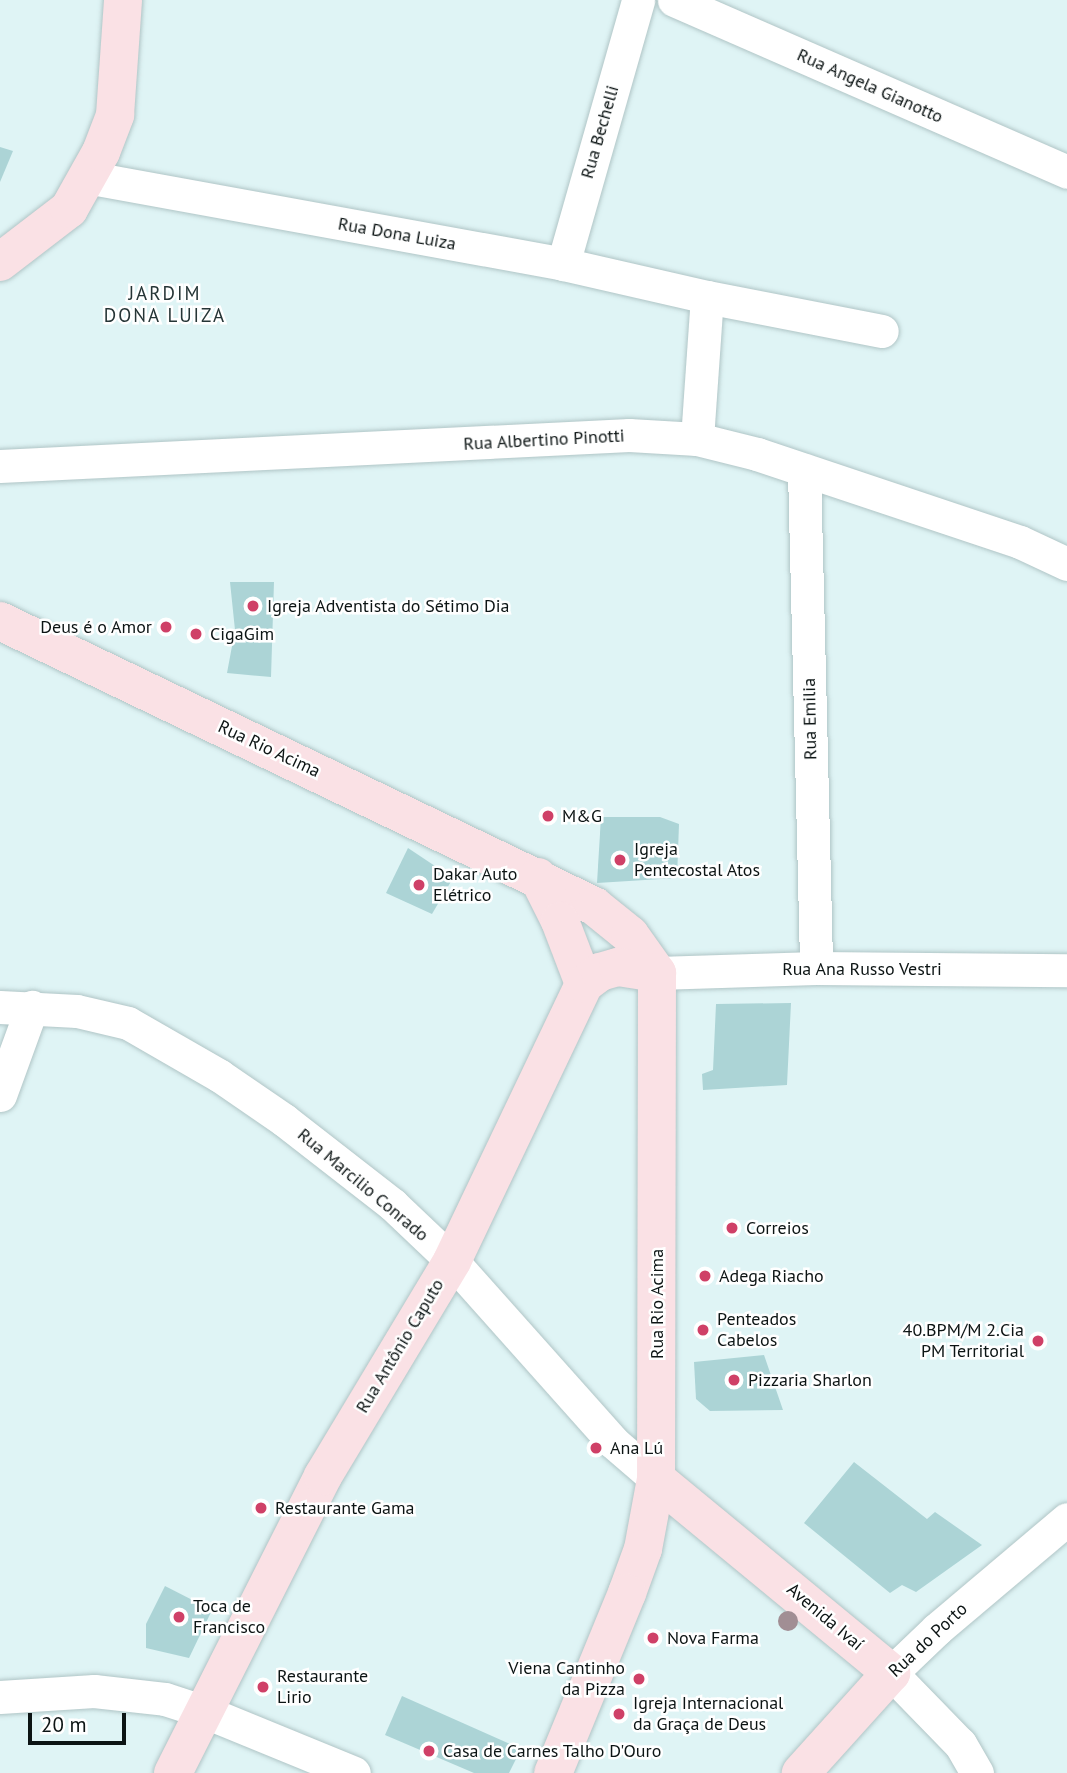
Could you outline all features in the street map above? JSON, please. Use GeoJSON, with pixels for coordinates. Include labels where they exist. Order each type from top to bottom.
{"type":"FeatureCollection","features":[{"type":"Feature","properties":{"kind":"main road"},"geometry":{"type":"LineString","coordinates":[[0,262],[69,209],[101,152],[115,114],[123,0]]}},
{"type":"Feature","properties":{"kind":"main road","name":"Rua Rio Acima"},"geometry":{"type":"LineString","coordinates":[[0,621],[594,906],[615,921],[644,952],[657,972],[656,1479],[643,1549],[553,1773]]}},
{"type":"Feature","properties":{"kind":"main road"},"geometry":{"type":"LineString","coordinates":[[538,877],[560,921],[584,984],[600,972],[618,967],[657,972]]}},
{"type":"Feature","properties":{"kind":"main road","name":"Rua Antônio Caputo"},"geometry":{"type":"LineString","coordinates":[[173,1773],[323,1476],[452,1261],[584,984]]}},
{"type":"Feature","properties":{"kind":"main road","name":"Avenida Ivaí"},"geometry":{"type":"LineString","coordinates":[[656,1479],[891,1673]]}},
{"type":"Feature","properties":{"kind":"main road","name":"Rua do Porto"},"geometry":{"type":"LineString","coordinates":[[801,1773],[891,1673]]}},
{"type":"Feature","properties":{"kind":"street","name":"Rua Bechelli"},"geometry":{"type":"LineString","coordinates":[[563,264],[638,0]]}},
{"type":"Feature","properties":{"kind":"street","name":"Rua Angela Gianotto"},"geometry":{"type":"LineString","coordinates":[[674,0],[1067,172]]}},
{"type":"Feature","properties":{"kind":"street","name":"Rua Dona Luiza"},"geometry":{"type":"LineString","coordinates":[[86,177],[563,264],[707,297],[883,331]]}},
{"type":"Feature","properties":{"kind":"street"},"geometry":{"type":"LineString","coordinates":[[697,439],[707,297]]}},
{"type":"Feature","properties":{"kind":"street","name":"Rua Albertino Pinotti"},"geometry":{"type":"LineString","coordinates":[[0,466],[629,435],[697,439],[757,454],[1020,542],[1067,564]]}},
{"type":"Feature","properties":{"kind":"street","name":"Rua Emilia"},"geometry":{"type":"LineString","coordinates":[[804,470],[816,968]]}},
{"type":"Feature","properties":{"kind":"street","name":"Rua Ana Russo Vestri"},"geometry":{"type":"LineString","coordinates":[[657,972],[816,968],[1067,970]]}},
{"type":"Feature","properties":{"kind":"street"},"geometry":{"type":"LineString","coordinates":[[0,1095],[16,1007]]}},
{"type":"Feature","properties":{"kind":"street","name":"Rua Marcilio Conrado"},"geometry":{"type":"LineString","coordinates":[[16,1007],[77,1011],[128,1023],[172,1046],[284,1120],[393,1205],[452,1261],[613,1442],[656,1479]]}},
{"type":"Feature","properties":{"kind":"street","name":"Rua do Porto"},"geometry":{"type":"LineString","coordinates":[[891,1673],[937,1629],[1067,1519]]}},
{"type":"Feature","properties":{"kind":"street","name":"Avenida Ivaí"},"geometry":{"type":"LineString","coordinates":[[891,1673],[960,1744],[977,1773]]}},
{"type":"Feature","properties":{"kind":"street"},"geometry":{"type":"LineString","coordinates":[[0,1696],[94,1691],[165,1699],[203,1710],[354,1773]]}},
{"type":"Feature","properties":{"kind":"building"},"geometry":{"type":"Polygon","coordinates":[[[0,147],[13,151],[0,182],[0,147]]]}},
{"type":"Feature","properties":{"kind":"building","name":"Igreja Adventista do Sétimo Dia"},"geometry":{"type":"Polygon","coordinates":[[[230,582],[274,582],[271,677],[227,673],[235,630],[230,582]]]}},
{"type":"Feature","properties":{"kind":"building"},"geometry":{"type":"Polygon","coordinates":[[[601,817],[660,817],[679,824],[677,878],[597,883],[601,817]]]}},
{"type":"Feature","properties":{"kind":"building","name":"Dakar Auto Elétrico"},"geometry":{"type":"Polygon","coordinates":[[[408,848],[453,878],[432,914],[386,893],[408,848]]]}},
{"type":"Feature","properties":{"kind":"building"},"geometry":{"type":"Polygon","coordinates":[[[791,1003],[787,1085],[703,1090],[702,1074],[713,1070],[716,1004],[791,1003]]]}},
{"type":"Feature","properties":{"kind":"building","name":"Pizzaria Sharlon"},"geometry":{"type":"Polygon","coordinates":[[[764,1355],[783,1410],[710,1411],[696,1399],[694,1362],[764,1355]]]}},
{"type":"Feature","properties":{"kind":"building"},"geometry":{"type":"Polygon","coordinates":[[[854,1462],[927,1519],[935,1512],[982,1545],[916,1592],[902,1585],[890,1593],[804,1523],[854,1462]]]}},
{"type":"Feature","properties":{"kind":"building","name":"Toca de Francisco"},"geometry":{"type":"Polygon","coordinates":[[[165,1586],[212,1610],[189,1658],[146,1648],[146,1624],[165,1586]]]}},
{"type":"Feature","properties":{"kind":"building"},"geometry":{"type":"Polygon","coordinates":[[[402,1696],[521,1749],[509,1773],[474,1773],[385,1735],[402,1696]]]}},
{"type":"Feature","properties":{"kind":"place","name":"Igreja Adventista do Sétimo Dia"},"geometry":{"type":"Point","coordinates":[253,606]}},
{"type":"Feature","properties":{"kind":"place","name":"Deus é o Amor"},"geometry":{"type":"Point","coordinates":[166,627]}},
{"type":"Feature","properties":{"kind":"place","name":"CigaGim"},"geometry":{"type":"Point","coordinates":[196,634]}},
{"type":"Feature","properties":{"kind":"place","name":"M&G"},"geometry":{"type":"Point","coordinates":[548,816]}},
{"type":"Feature","properties":{"kind":"place","name":"Igreja Pentecostal Atos"},"geometry":{"type":"Point","coordinates":[620,860]}},
{"type":"Feature","properties":{"kind":"place","name":"Dakar Auto Elétrico"},"geometry":{"type":"Point","coordinates":[419,885]}},
{"type":"Feature","properties":{"kind":"place","name":"Correios"},"geometry":{"type":"Point","coordinates":[732,1228]}},
{"type":"Feature","properties":{"kind":"place","name":"Adega Riacho"},"geometry":{"type":"Point","coordinates":[705,1276]}},
{"type":"Feature","properties":{"kind":"place","name":"Penteados Cabelos"},"geometry":{"type":"Point","coordinates":[703,1330]}},
{"type":"Feature","properties":{"kind":"place","name":"40.BPM/M 2.Cia PM Territorial"},"geometry":{"type":"Point","coordinates":[1038,1341]}},
{"type":"Feature","properties":{"kind":"place","name":"Pizzaria Sharlon"},"geometry":{"type":"Point","coordinates":[734,1380]}},
{"type":"Feature","properties":{"kind":"place","name":"Ana Lú"},"geometry":{"type":"Point","coordinates":[596,1448]}},
{"type":"Feature","properties":{"kind":"place","name":"Restaurante Gama"},"geometry":{"type":"Point","coordinates":[261,1508]}},
{"type":"Feature","properties":{"kind":"place","name":"Toca de Francisco"},"geometry":{"type":"Point","coordinates":[179,1617]}},
{"type":"Feature","properties":{"kind":"place","name":"Nova Farma"},"geometry":{"type":"Point","coordinates":[653,1638]}},
{"type":"Feature","properties":{"kind":"place","name":"Viena Cantinho da Pizza"},"geometry":{"type":"Point","coordinates":[639,1679]}},
{"type":"Feature","properties":{"kind":"place","name":"Restaurante Lirio"},"geometry":{"type":"Point","coordinates":[263,1687]}},
{"type":"Feature","properties":{"kind":"place","name":"Igreja Internacional da Graça de Deus"},"geometry":{"type":"Point","coordinates":[619,1714]}},
{"type":"Feature","properties":{"kind":"place","name":"Casa de Carnes Talho D'Ouro"},"geometry":{"type":"Point","coordinates":[429,1751]}},
{"type":"Feature","properties":{"kind":"district","name":"JARDIM DONA LUIZA"},"geometry":{"type":"Point","coordinates":[165,305]}}]}
